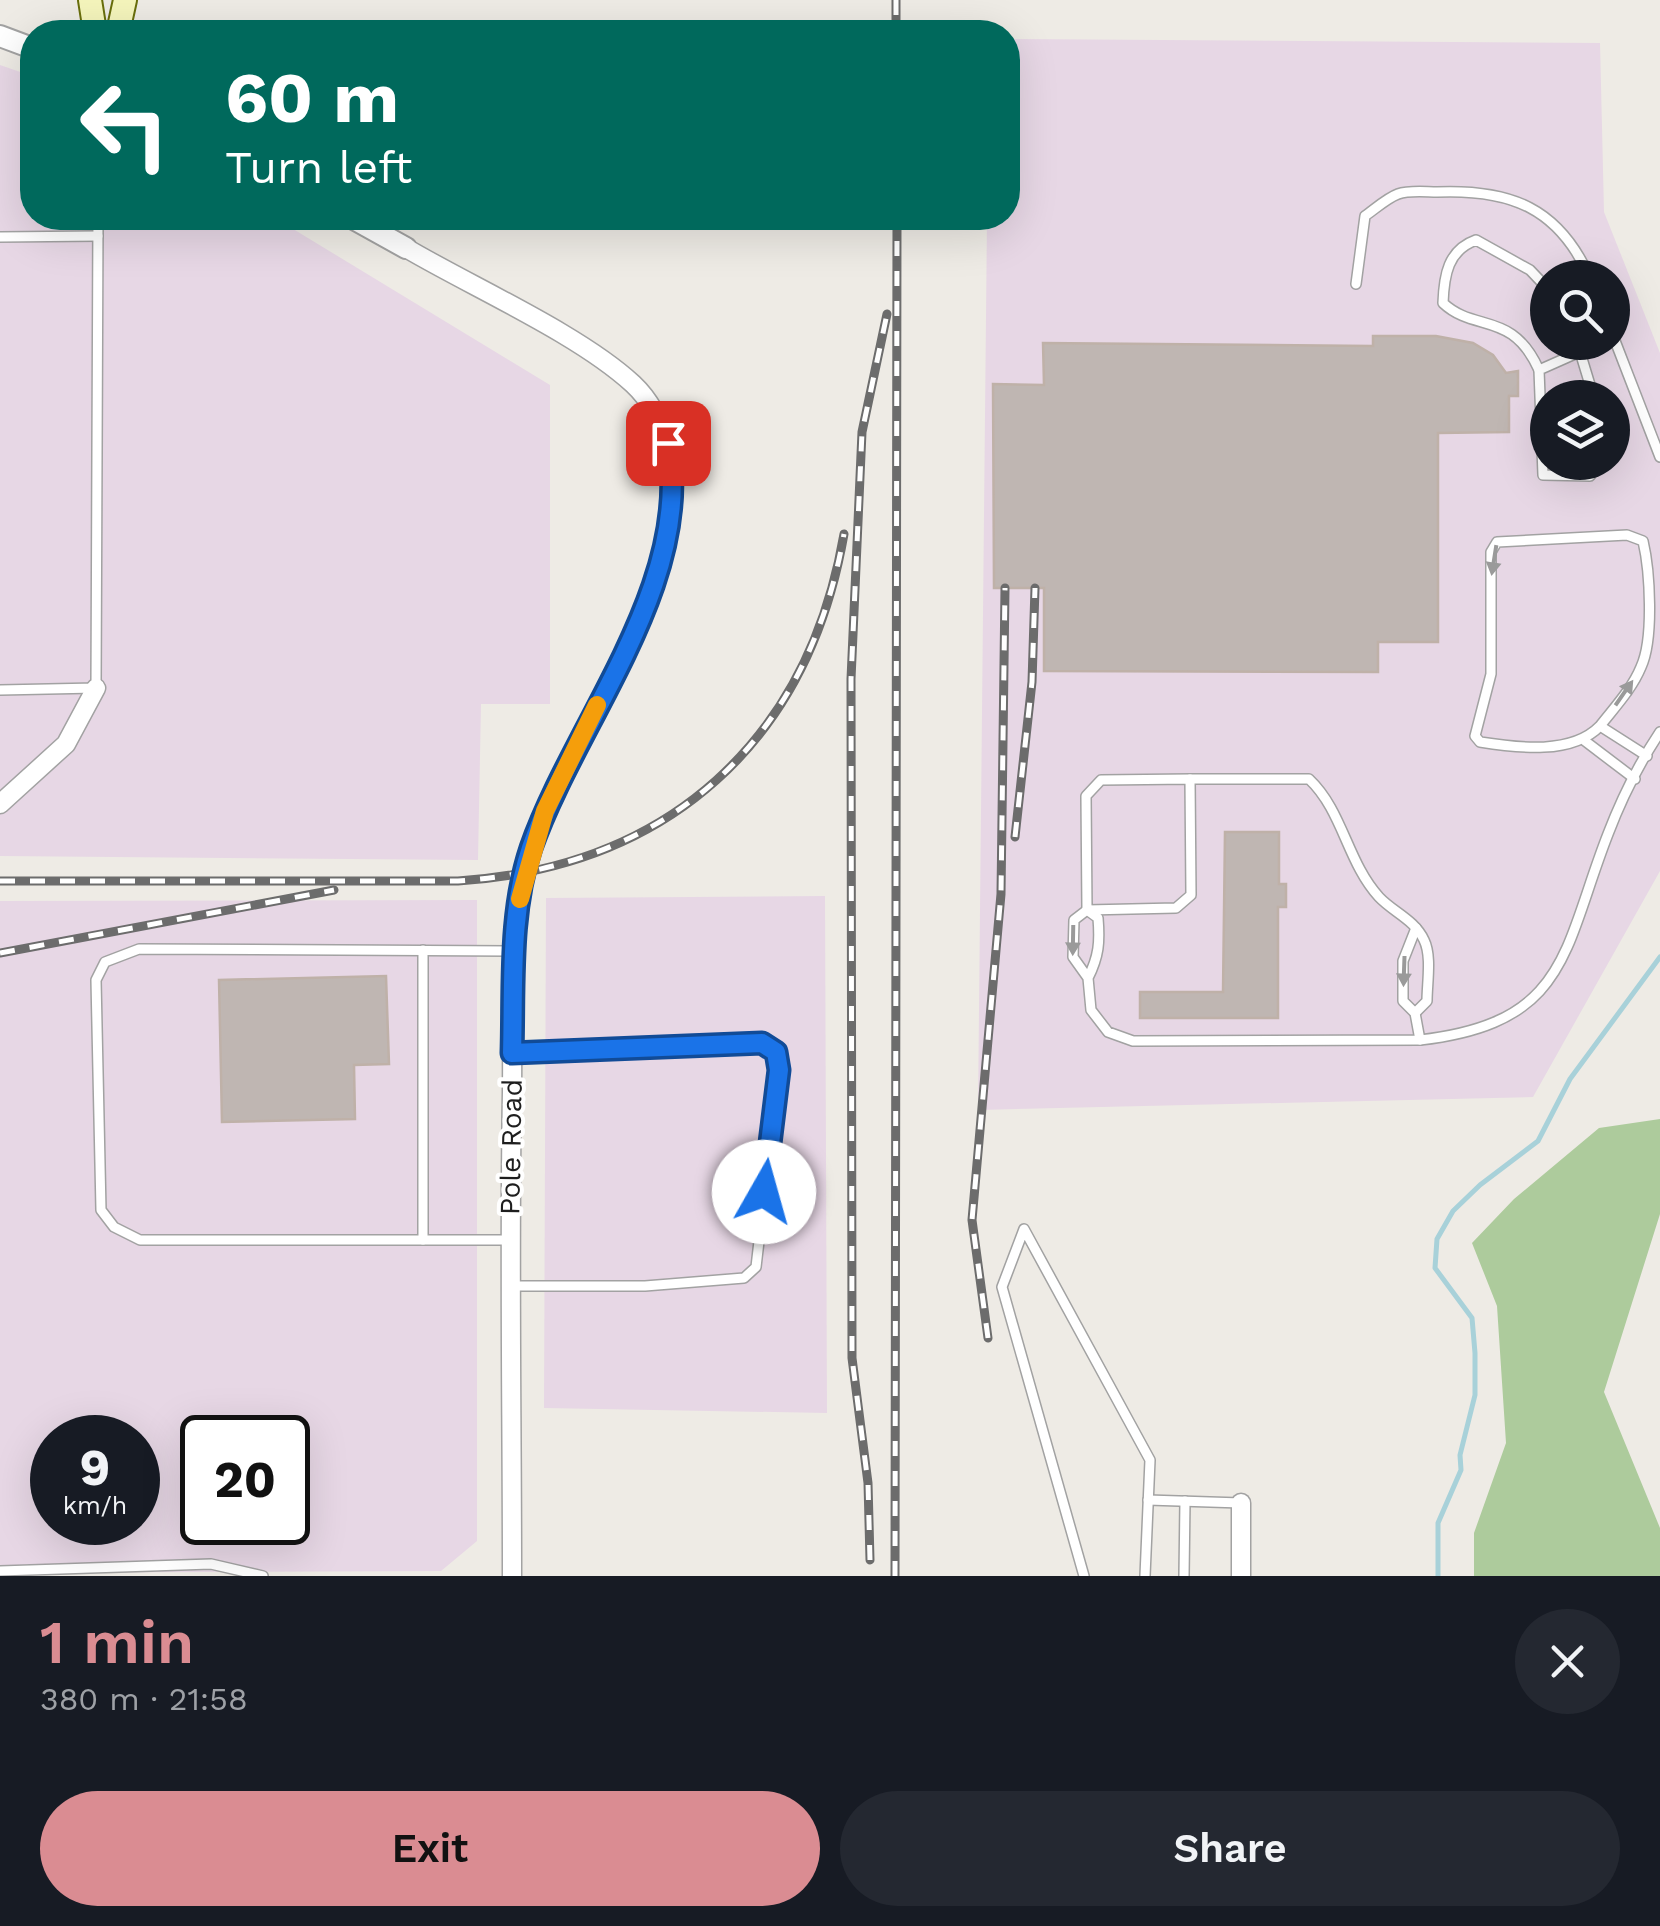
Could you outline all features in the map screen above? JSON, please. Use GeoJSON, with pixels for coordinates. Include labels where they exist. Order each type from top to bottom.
{"type":"FeatureCollection","features":[{"type":"Feature","properties":{"kind":"street"},"geometry":{"type":"LineString","coordinates":[[374,230],[406,248]]}},
{"type":"Feature","properties":{"kind":"street","name":"Pole Road"},"geometry":{"type":"LineString","coordinates":[[406,248],[604,362],[643,396],[668,443],[672,476],[668,523],[642,612],[545,811],[530,852],[515,950],[510,1240],[512,1576]]}},
{"type":"Feature","properties":{"kind":"street"},"geometry":{"type":"LineString","coordinates":[[0,804],[66,744],[96,688]]}},
{"type":"Feature","properties":{"kind":"street"},"geometry":{"type":"LineString","coordinates":[[1241,1503],[1241,1576]]}},
{"type":"Feature","properties":{"kind":"lane"},"geometry":{"type":"LineString","coordinates":[[1356,284],[1365,216],[1398,193],[1456,191],[1506,196],[1549,216],[1578,249],[1583,260]]}},
{"type":"Feature","properties":{"kind":"lane"},"geometry":{"type":"LineString","coordinates":[[0,690],[96,688],[98,230]]}},
{"type":"Feature","properties":{"kind":"lane"},"geometry":{"type":"LineString","coordinates":[[0,237],[98,236]]}},
{"type":"Feature","properties":{"kind":"lane"},"geometry":{"type":"LineString","coordinates":[[1530,270],[1476,240],[1452,256],[1444,280],[1443,302],[1452,312],[1486,320],[1514,335],[1530,352]]}},
{"type":"Feature","properties":{"kind":"lane"},"geometry":{"type":"LineString","coordinates":[[1534,360],[1539,380]]}},
{"type":"Feature","properties":{"kind":"lane"},"geometry":{"type":"LineString","coordinates":[[1539,370],[1556,360]]}},
{"type":"Feature","properties":{"kind":"lane"},"geometry":{"type":"LineString","coordinates":[[1622,360],[1660,458]]}},
{"type":"Feature","properties":{"kind":"lane"},"geometry":{"type":"LineString","coordinates":[[1627,535],[1643,541],[1647,558],[1647,650],[1640,670],[1600,726],[1585,741],[1569,745],[1496,744],[1480,742],[1474,736],[1491,674],[1491,552],[1497,542],[1627,535]]}},
{"type":"Feature","properties":{"kind":"lane"},"geometry":{"type":"LineString","coordinates":[[1600,726],[1647,756]]}},
{"type":"Feature","properties":{"kind":"lane"},"geometry":{"type":"LineString","coordinates":[[1190,779],[1191,895],[1176,908],[1087,910],[1074,920],[1073,957],[1088,978],[1091,1010],[1108,1032],[1133,1041],[1420,1040],[1462,1035],[1493,1024],[1550,979],[1568,952],[1608,834],[1660,732]]}},
{"type":"Feature","properties":{"kind":"lane"},"geometry":{"type":"LineString","coordinates":[[1585,741],[1634,779]]}},
{"type":"Feature","properties":{"kind":"lane"},"geometry":{"type":"LineString","coordinates":[[1087,910],[1086,796],[1101,780],[1308,779],[1327,796],[1350,852],[1378,896],[1416,928],[1426,943],[1427,1001],[1416,1013]]}},
{"type":"Feature","properties":{"kind":"lane"},"geometry":{"type":"LineString","coordinates":[[1087,910],[1098,918],[1100,940],[1099,956],[1088,978]]}},
{"type":"Feature","properties":{"kind":"lane"},"geometry":{"type":"LineString","coordinates":[[1416,928],[1403,961],[1403,1001],[1416,1013],[1420,1040]]}},
{"type":"Feature","properties":{"kind":"lane"},"geometry":{"type":"LineString","coordinates":[[510,1240],[140,1240],[124,1236],[102,1210],[96,980],[105,962],[139,949],[515,950]]}},
{"type":"Feature","properties":{"kind":"lane"},"geometry":{"type":"LineString","coordinates":[[423,950],[423,1240]]}},
{"type":"Feature","properties":{"kind":"lane"},"geometry":{"type":"LineString","coordinates":[[510,1286],[662,1285],[744,1278],[756,1267],[779,1070],[776,1052],[762,1043],[512,1053]]}},
{"type":"Feature","properties":{"kind":"lane"},"geometry":{"type":"LineString","coordinates":[[1084,1576],[1002,1288],[1024,1230],[1150,1460],[1146,1576]]}},
{"type":"Feature","properties":{"kind":"lane"},"geometry":{"type":"LineString","coordinates":[[1148,1500],[1241,1503]]}},
{"type":"Feature","properties":{"kind":"lane"},"geometry":{"type":"LineString","coordinates":[[1184,1501],[1184,1576]]}},
{"type":"Feature","properties":{"kind":"lane"},"geometry":{"type":"LineString","coordinates":[[0,1571],[252,1571],[263,1576]]}},
{"type":"Feature","properties":{"kind":"shaded area"},"geometry":{"type":"Polygon","coordinates":[[[1020,39],[1600,43],[1604,212],[1623,260],[1530,260],[1530,360],[1630,360],[1630,277],[1660,353],[1660,871],[1533,1097],[978,1110],[987,230],[1020,230],[1020,39]]]}},
{"type":"Feature","properties":{"kind":"shaded area"},"geometry":{"type":"Polygon","coordinates":[[[0,65],[20,72],[20,230],[295,230],[550,385],[550,704],[481,704],[478,860],[0,856],[0,65]]]}},
{"type":"Feature","properties":{"kind":"shaded area"},"geometry":{"type":"Polygon","coordinates":[[[825,896],[827,1413],[544,1408],[546,898],[825,896]]]}},
{"type":"Feature","properties":{"kind":"shaded area"},"geometry":{"type":"Polygon","coordinates":[[[477,900],[477,1541],[441,1571],[0,1573],[0,901],[477,900]]]}},
{"type":"Feature","properties":{"kind":"green space"},"geometry":{"type":"Polygon","coordinates":[[[1660,1119],[1660,1214],[1604,1392],[1660,1528],[1660,1576],[1474,1576],[1474,1533],[1506,1443],[1497,1306],[1472,1243],[1514,1199],[1599,1128],[1660,1119]]]}},
{"type":"Feature","properties":{"kind":"building"},"geometry":{"type":"Polygon","coordinates":[[[1373,336],[1436,336],[1473,343],[1493,355],[1506,373],[1518,371],[1518,396],[1509,396],[1509,432],[1438,433],[1438,642],[1378,642],[1378,672],[1044,671],[1044,588],[994,588],[993,384],[1044,385],[1043,343],[1373,346],[1373,336]]]}},
{"type":"Feature","properties":{"kind":"building"},"geometry":{"type":"Polygon","coordinates":[[[1225,832],[1279,832],[1279,884],[1286,884],[1286,907],[1278,907],[1278,1018],[1140,1018],[1140,992],[1223,992],[1225,832]]]}},
{"type":"Feature","properties":{"kind":"building"},"geometry":{"type":"Polygon","coordinates":[[[386,976],[389,1064],[354,1065],[355,1119],[222,1122],[219,980],[386,976]]]}},
{"type":"Feature","properties":{"kind":"waterway"},"geometry":{"type":"LineString","coordinates":[[1438,1576],[1438,1523],[1461,1470],[1460,1455],[1475,1395],[1475,1353],[1472,1318],[1435,1268],[1437,1239],[1453,1211],[1538,1141],[1570,1079],[1660,957]]}},
{"type":"Feature","properties":{"kind":"railway"},"geometry":{"type":"LineString","coordinates":[[896,0],[896,20]]}},
{"type":"Feature","properties":{"kind":"railway"},"geometry":{"type":"LineString","coordinates":[[895,1576],[897,230]]}},
{"type":"Feature","properties":{"kind":"railway"},"geometry":{"type":"LineString","coordinates":[[870,1560],[868,1483],[852,1358],[851,679],[862,432],[887,314]]}},
{"type":"Feature","properties":{"kind":"railway"},"geometry":{"type":"LineString","coordinates":[[0,881],[458,881],[533,871],[602,850],[663,820],[716,780],[761,732],[798,674],[826,608],[844,534]]}},
{"type":"Feature","properties":{"kind":"railway"},"geometry":{"type":"LineString","coordinates":[[988,1338],[972,1220],[1001,894],[1005,588]]}},
{"type":"Feature","properties":{"kind":"railway"},"geometry":{"type":"LineString","coordinates":[[1015,837],[1032,682],[1035,588]]}},
{"type":"Feature","properties":{"kind":"railway"},"geometry":{"type":"LineString","coordinates":[[0,953],[334,890]]}},
{"type":"Feature","properties":{"kind":"slow traffic"},"geometry":{"type":"LineString","coordinates":[[520,899],[530,852],[545,811],[597,705]]}},
{"type":"Feature","properties":{"kind":"route"},"geometry":{"type":"LineString","coordinates":[[668,443],[672,486],[668,523],[642,612],[545,811],[524,874],[515,950],[512,1053],[762,1043],[776,1052],[779,1070],[764,1192]]}}]}
